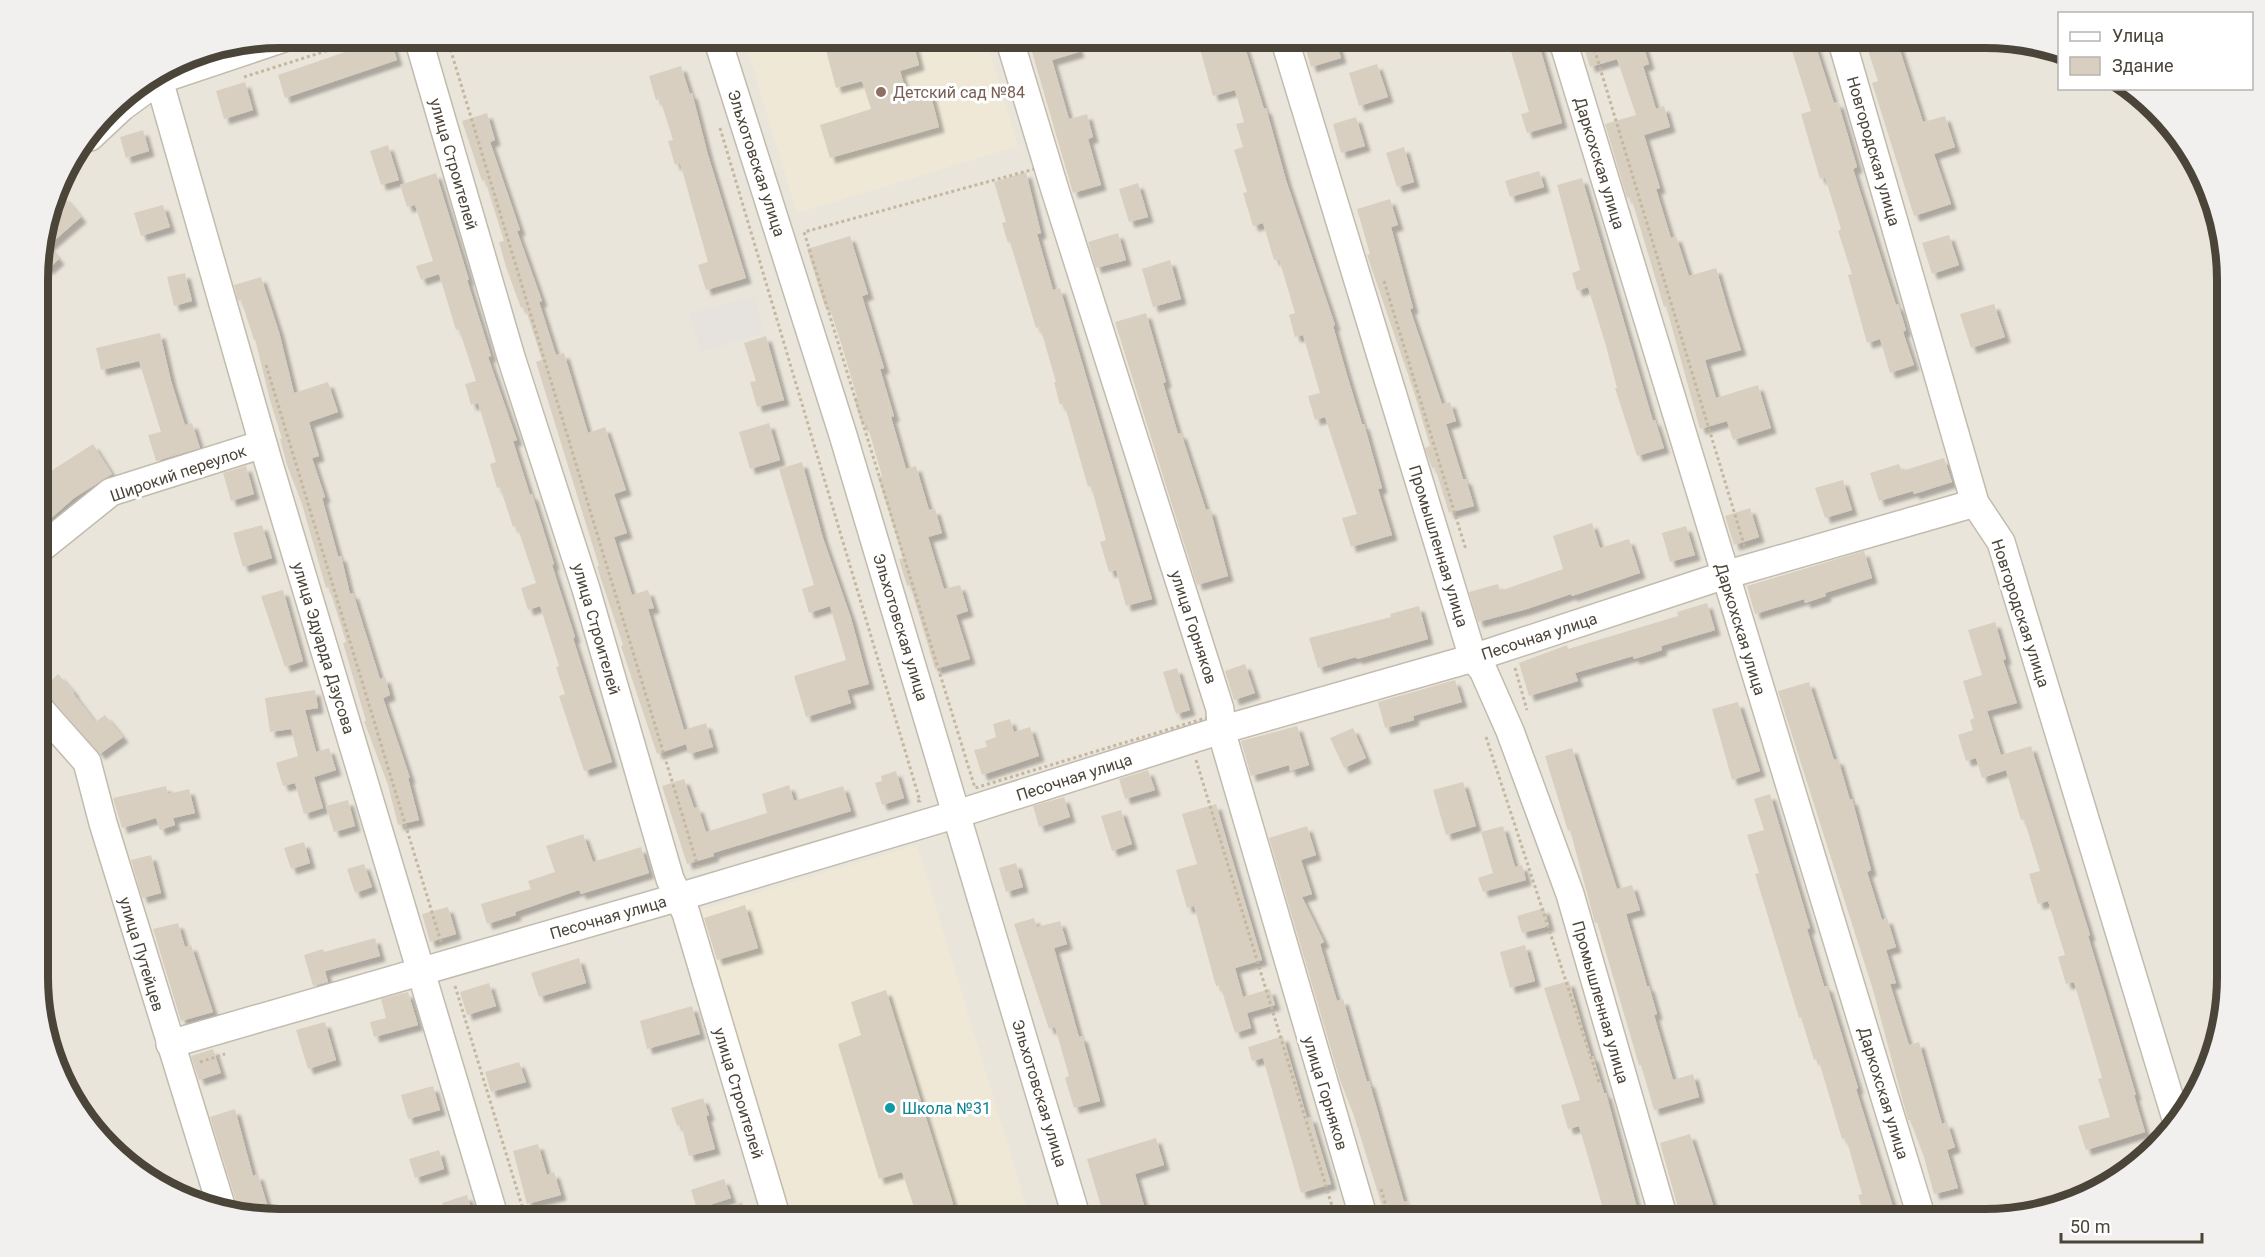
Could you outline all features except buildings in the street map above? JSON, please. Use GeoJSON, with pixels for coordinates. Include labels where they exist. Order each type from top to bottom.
{"type":"FeatureCollection","features":[{"type":"Feature","properties":{"kind":"street","name":"улица Строителей"},"geometry":{"type":"LineString","coordinates":[[421,48],[511,357],[586,589],[670,879],[680,897],[774,1209]]}},
{"type":"Feature","properties":{"kind":"street","name":"Эльхотовская улица"},"geometry":{"type":"LineString","coordinates":[[720,48],[843,435],[1074,1209]]}},
{"type":"Feature","properties":{"kind":"street","name":"улица Горняков"},"geometry":{"type":"LineString","coordinates":[[1013,48],[1055,190],[1220,709],[1215,723],[1361,1209]]}},
{"type":"Feature","properties":{"kind":"street","name":"Промышленная улица"},"geometry":{"type":"LineString","coordinates":[[1287,48],[1473,658],[1483,670],[1510,731],[1570,894],[1661,1209]]}},
{"type":"Feature","properties":{"kind":"street","name":"Даркохская улица"},"geometry":{"type":"LineString","coordinates":[[1565,48],[1919,1209]]}},
{"type":"Feature","properties":{"kind":"street","name":"Новгородская улица"},"geometry":{"type":"LineString","coordinates":[[1844,48],[1975,503],[2001,542],[2174,1112]]}},
{"type":"Feature","properties":{"kind":"street"},"geometry":{"type":"LineString","coordinates":[[182,70],[243,51]]}},
{"type":"Feature","properties":{"kind":"street","name":"улица Эдуарда Дзусова"},"geometry":{"type":"LineString","coordinates":[[158,83],[263,444],[492,1209]]}},
{"type":"Feature","properties":{"kind":"street","name":"Широкий переулок"},"geometry":{"type":"LineString","coordinates":[[48,543],[111,492],[263,444]]}},
{"type":"Feature","properties":{"kind":"street","name":"Песочная улица"},"geometry":{"type":"LineString","coordinates":[[170,1044],[680,897],[957,814],[1215,723],[1473,658],[1725,575],[1975,503]]}},
{"type":"Feature","properties":{"kind":"street","name":"улица Путейцев"},"geometry":{"type":"LineString","coordinates":[[48,718],[87,762],[103,823],[219,1201]]}},
{"type":"Feature","properties":{"kind":"path"},"geometry":{"type":"LineString","coordinates":[[242,78],[336,48]]}},
{"type":"Feature","properties":{"kind":"path"},"geometry":{"type":"LineString","coordinates":[[450,48],[698,868],[709,864]]}},
{"type":"Feature","properties":{"kind":"path"},"geometry":{"type":"LineString","coordinates":[[1594,48],[1746,552]]}},
{"type":"Feature","properties":{"kind":"path"},"geometry":{"type":"LineString","coordinates":[[717,117],[920,801],[909,804]]}},
{"type":"Feature","properties":{"kind":"path"},"geometry":{"type":"LineString","coordinates":[[1038,168],[804,232],[975,788],[1215,723]]}},
{"type":"Feature","properties":{"kind":"path"},"geometry":{"type":"LineString","coordinates":[[264,358],[443,949]]}},
{"type":"Feature","properties":{"kind":"path"},"geometry":{"type":"LineString","coordinates":[[1513,658],[1529,716]]}},
{"type":"Feature","properties":{"kind":"path"},"geometry":{"type":"LineString","coordinates":[[1484,731],[1599,1083]]}},
{"type":"Feature","properties":{"kind":"path"},"geometry":{"type":"LineString","coordinates":[[1194,752],[1333,1209]]}},
{"type":"Feature","properties":{"kind":"path"},"geometry":{"type":"LineString","coordinates":[[452,979],[523,1209]]}},
{"type":"Feature","properties":{"kind":"path"},"geometry":{"type":"LineString","coordinates":[[199,1062],[231,1052]]}},
{"type":"Feature","properties":{"kind":"path"},"geometry":{"type":"LineString","coordinates":[[1380,1185],[1387,1209]]}},
{"type":"Feature","properties":{"kind":"shaded area"},"geometry":{"type":"Polygon","coordinates":[[[265,48],[2000,48],[2030,52],[2058,60],[2058,90],[2118,90],[2149,116],[2186,164],[2205,206],[2213,235],[2217,265],[2217,992],[2213,1022],[2205,1051],[2186,1093],[2149,1141],[2114,1170],[2059,1197],[2030,1205],[2000,1209],[265,1209],[235,1205],[206,1197],[164,1178],[116,1141],[87,1106],[60,1051],[52,1022],[48,992],[48,265],[52,235],[66,191],[87,151],[116,116],[151,87],[178,72],[206,60],[265,48]]]}},
{"type":"Feature","properties":{"kind":"shaded area","name":"Детский сад №84"},"geometry":{"type":"Polygon","coordinates":[[[747,48],[988,48],[1018,146],[797,213],[747,48]]]}},
{"type":"Feature","properties":{"kind":"shaded area"},"geometry":{"type":"Polygon","coordinates":[[[754,296],[764,333],[701,352],[689,314],[754,296]]]}},
{"type":"Feature","properties":{"kind":"shaded area"},"geometry":{"type":"Polygon","coordinates":[[[917,845],[1027,1209],[784,1209],[694,912],[917,845]]]}},
{"type":"Feature","properties":{"kind":"place","name":"Детский сад №84"},"geometry":{"type":"Point","coordinates":[881,92]}},
{"type":"Feature","properties":{"kind":"place","name":"Школа №31"},"geometry":{"type":"Point","coordinates":[890,1108]}}]}
